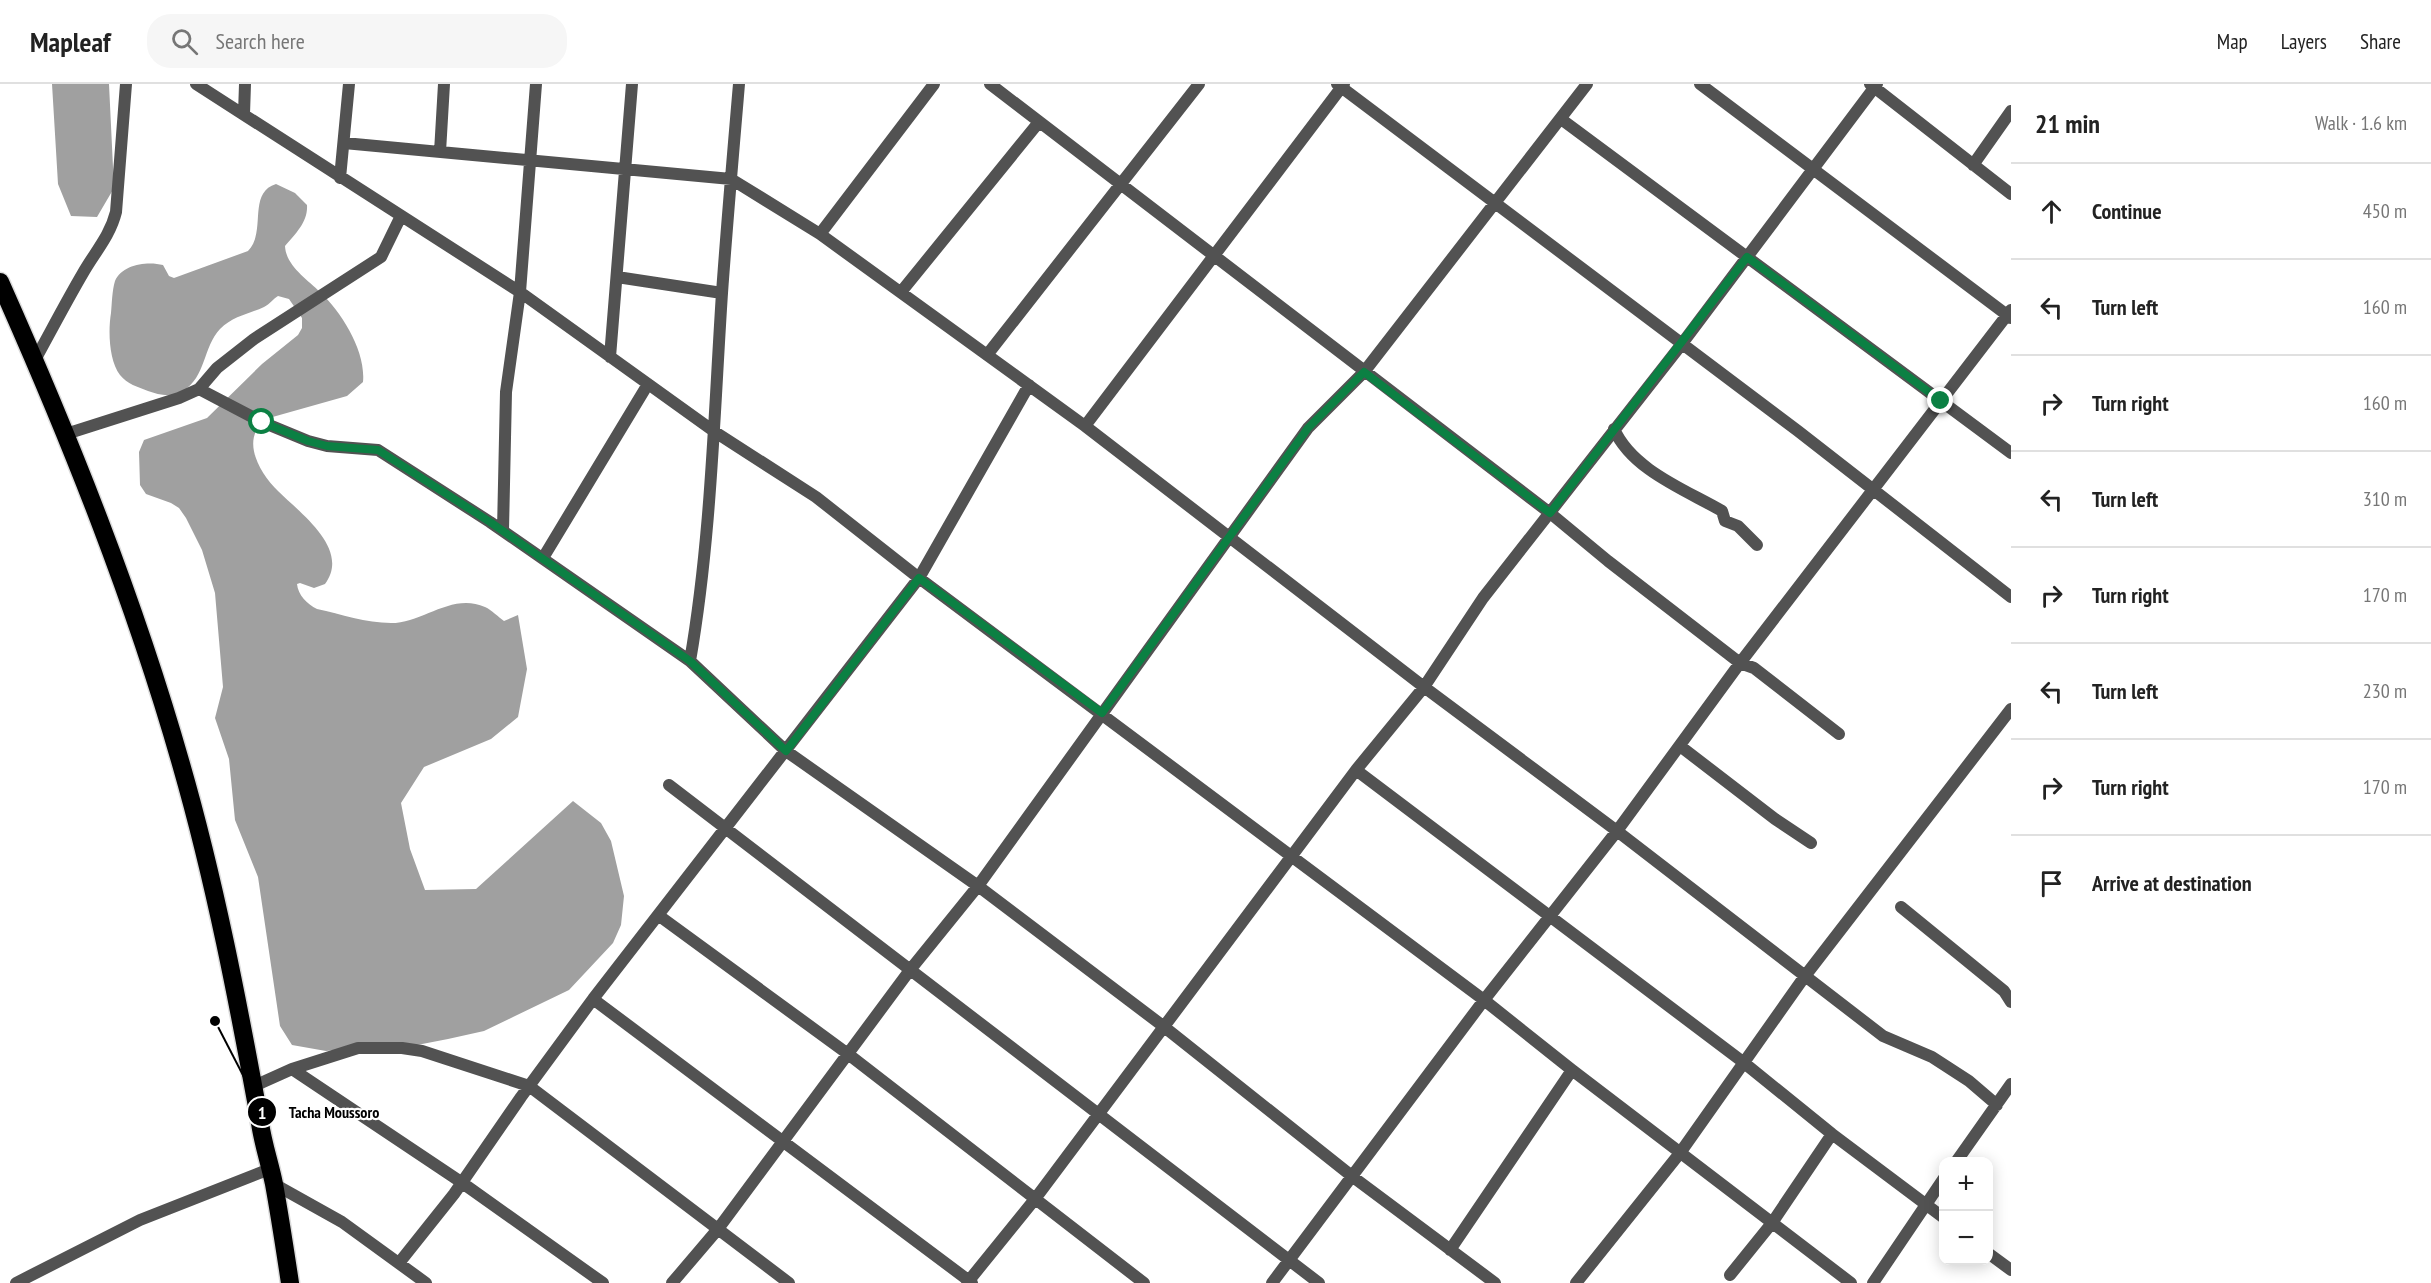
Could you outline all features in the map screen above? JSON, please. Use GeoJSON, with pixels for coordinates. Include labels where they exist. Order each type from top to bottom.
{"type":"FeatureCollection","features":[{"type":"Feature","properties":{"kind":"highway"},"geometry":{"type":"LineString","coordinates":[[0,282],[66,434],[127,594],[181,764],[219,912],[254,1086],[268,1178],[279,1283]]}},
{"type":"Feature","properties":{"kind":"highway"},"geometry":{"type":"LineString","coordinates":[[268,1178],[290,1283]]}},
{"type":"Feature","properties":{"kind":"street"},"geometry":{"type":"LineString","coordinates":[[35,360],[84,270],[104,243],[113,224],[116,212],[126,84]]}},
{"type":"Feature","properties":{"kind":"street"},"geometry":{"type":"LineString","coordinates":[[196,84],[520,292],[715,432],[816,497],[919,578],[1293,855],[1484,1000],[1851,1283]]}},
{"type":"Feature","properties":{"kind":"street"},"geometry":{"type":"LineString","coordinates":[[244,114],[245,84]]}},
{"type":"Feature","properties":{"kind":"street"},"geometry":{"type":"LineString","coordinates":[[340,178],[349,84]]}},
{"type":"Feature","properties":{"kind":"street"},"geometry":{"type":"LineString","coordinates":[[440,152],[444,84]]}},
{"type":"Feature","properties":{"kind":"street"},"geometry":{"type":"LineString","coordinates":[[503,530],[506,392],[520,292],[536,84]]}},
{"type":"Feature","properties":{"kind":"street"},"geometry":{"type":"LineString","coordinates":[[610,357],[632,84]]}},
{"type":"Feature","properties":{"kind":"street"},"geometry":{"type":"LineString","coordinates":[[690,661],[696,626],[715,432],[739,84]]}},
{"type":"Feature","properties":{"kind":"street"},"geometry":{"type":"LineString","coordinates":[[820,234],[934,84]]}},
{"type":"Feature","properties":{"kind":"street"},"geometry":{"type":"LineString","coordinates":[[990,84],[1550,513],[1740,663],[1754,668],[1839,734]]}},
{"type":"Feature","properties":{"kind":"street"},"geometry":{"type":"LineString","coordinates":[[987,355],[1199,84]]}},
{"type":"Feature","properties":{"kind":"street"},"geometry":{"type":"LineString","coordinates":[[672,1283],[718,1229],[910,970],[978,886],[1308,428],[1364,372],[1587,84]]}},
{"type":"Feature","properties":{"kind":"street"},"geometry":{"type":"LineString","coordinates":[[1272,1283],[1484,1000],[1617,831],[1740,663],[2010,314],[1700,84]]}},
{"type":"Feature","properties":{"kind":"street"},"geometry":{"type":"LineString","coordinates":[[1085,426],[1341,85],[1681,345],[1798,431],[2011,597]]}},
{"type":"Feature","properties":{"kind":"street"},"geometry":{"type":"LineString","coordinates":[[593,999],[969,1282],[1099,1114],[1356,770],[1424,687],[1483,598],[1681,345],[1874,85],[2011,194]]}},
{"type":"Feature","properties":{"kind":"street"},"geometry":{"type":"LineString","coordinates":[[1973,165],[2011,111]]}},
{"type":"Feature","properties":{"kind":"street"},"geometry":{"type":"LineString","coordinates":[[1561,119],[2011,453]]}},
{"type":"Feature","properties":{"kind":"street"},"geometry":{"type":"LineString","coordinates":[[901,292],[1040,122]]}},
{"type":"Feature","properties":{"kind":"street"},"geometry":{"type":"LineString","coordinates":[[344,143],[731,179],[820,234],[1085,426],[1883,1036],[1932,1057],[1969,1081],[1997,1105]]}},
{"type":"Feature","properties":{"kind":"street"},"geometry":{"type":"LineString","coordinates":[[66,434],[179,398],[199,389],[230,357],[254,339],[381,258],[401,216]]}},
{"type":"Feature","properties":{"kind":"street"},"geometry":{"type":"LineString","coordinates":[[617,277],[723,293]]}},
{"type":"Feature","properties":{"kind":"street"},"geometry":{"type":"LineString","coordinates":[[543,558],[648,384]]}},
{"type":"Feature","properties":{"kind":"street"},"geometry":{"type":"LineString","coordinates":[[399,1263],[454,1194],[593,999],[919,578],[1029,385]]}},
{"type":"Feature","properties":{"kind":"street"},"geometry":{"type":"LineString","coordinates":[[199,389],[262,422],[308,441],[327,446],[378,450],[503,530],[690,661],[786,751],[978,886],[1163,1026],[1353,1177],[1495,1283]]}},
{"type":"Feature","properties":{"kind":"street"},"geometry":{"type":"LineString","coordinates":[[1614,429],[1626,450],[1656,472],[1722,511],[1725,521],[1738,526],[1756,545]]}},
{"type":"Feature","properties":{"kind":"street"},"geometry":{"type":"LineString","coordinates":[[1576,1283],[1680,1153],[1805,976],[2011,709]]}},
{"type":"Feature","properties":{"kind":"street"},"geometry":{"type":"LineString","coordinates":[[1680,746],[1775,819],[1811,843]]}},
{"type":"Feature","properties":{"kind":"street"},"geometry":{"type":"LineString","coordinates":[[1356,770],[1743,1062],[1832,1134],[1939,1214]]}},
{"type":"Feature","properties":{"kind":"street"},"geometry":{"type":"LineString","coordinates":[[669,785],[1319,1283]]}},
{"type":"Feature","properties":{"kind":"street"},"geometry":{"type":"LineString","coordinates":[[1901,907],[1997,985],[2011,1002]]}},
{"type":"Feature","properties":{"kind":"street"},"geometry":{"type":"LineString","coordinates":[[658,915],[848,1054],[1143,1283]]}},
{"type":"Feature","properties":{"kind":"street"},"geometry":{"type":"LineString","coordinates":[[254,1086],[292,1069],[358,1048],[402,1048],[422,1051],[529,1086],[789,1283]]}},
{"type":"Feature","properties":{"kind":"street"},"geometry":{"type":"LineString","coordinates":[[292,1069],[461,1182],[603,1283]]}},
{"type":"Feature","properties":{"kind":"street"},"geometry":{"type":"LineString","coordinates":[[1450,1250],[1572,1070]]}},
{"type":"Feature","properties":{"kind":"street"},"geometry":{"type":"LineString","coordinates":[[1959,1157],[2011,1084]]}},
{"type":"Feature","properties":{"kind":"street"},"geometry":{"type":"LineString","coordinates":[[1730,1275],[1772,1223],[1832,1134]]}},
{"type":"Feature","properties":{"kind":"street"},"geometry":{"type":"LineString","coordinates":[[16,1283],[140,1220],[268,1178],[342,1222],[426,1283]]}},
{"type":"Feature","properties":{"kind":"street"},"geometry":{"type":"LineString","coordinates":[[1873,1283],[1939,1185]]}},
{"type":"Feature","properties":{"kind":"street"},"geometry":{"type":"LineString","coordinates":[[1993,1256],[2011,1270]]}},
{"type":"Feature","properties":{"kind":"shaded area"},"geometry":{"type":"Polygon","coordinates":[[[52,84],[109,84],[114,188],[97,217],[71,216],[58,184],[52,84]]]}},
{"type":"Feature","properties":{"kind":"shaded area"},"geometry":{"type":"Polygon","coordinates":[[[276,184],[295,193],[307,205],[306,217],[285,246],[289,260],[328,301],[344,322],[357,345],[363,370],[363,382],[347,396],[269,418],[255,434],[253,444],[255,454],[264,475],[320,533],[332,558],[331,571],[325,584],[314,588],[297,584],[301,595],[317,609],[382,623],[403,622],[449,605],[461,603],[473,603],[485,607],[504,621],[518,615],[527,669],[518,717],[491,739],[424,767],[401,803],[410,849],[425,890],[476,889],[573,801],[601,823],[611,841],[624,896],[621,925],[613,943],[569,990],[484,1031],[417,1045],[326,1051],[292,1045],[280,1026],[258,877],[235,820],[229,759],[215,718],[223,687],[215,593],[202,550],[186,518],[179,508],[146,494],[140,485],[139,452],[144,440],[207,418],[262,364],[298,335],[302,328],[302,318],[289,299],[278,296],[264,307],[230,321],[214,336],[196,378],[183,391],[174,395],[157,394],[129,383],[116,369],[112,354],[110,320],[113,289],[118,275],[129,267],[150,263],[163,265],[169,276],[174,278],[248,251],[256,234],[262,196],[267,189],[276,184]]]}},
{"type":"Feature","properties":{"kind":"place","name":"Tacha Moussoro"},"geometry":{"type":"Point","coordinates":[215,1021]}},
{"type":"Feature","properties":{"kind":"route"},"geometry":{"type":"LineString","coordinates":[[262,422],[308,441],[327,446],[378,450],[490,522],[690,661],[786,751],[919,578],[1102,713],[1308,428],[1364,372],[1550,513],[1747,257],[1941,401]]}}]}
